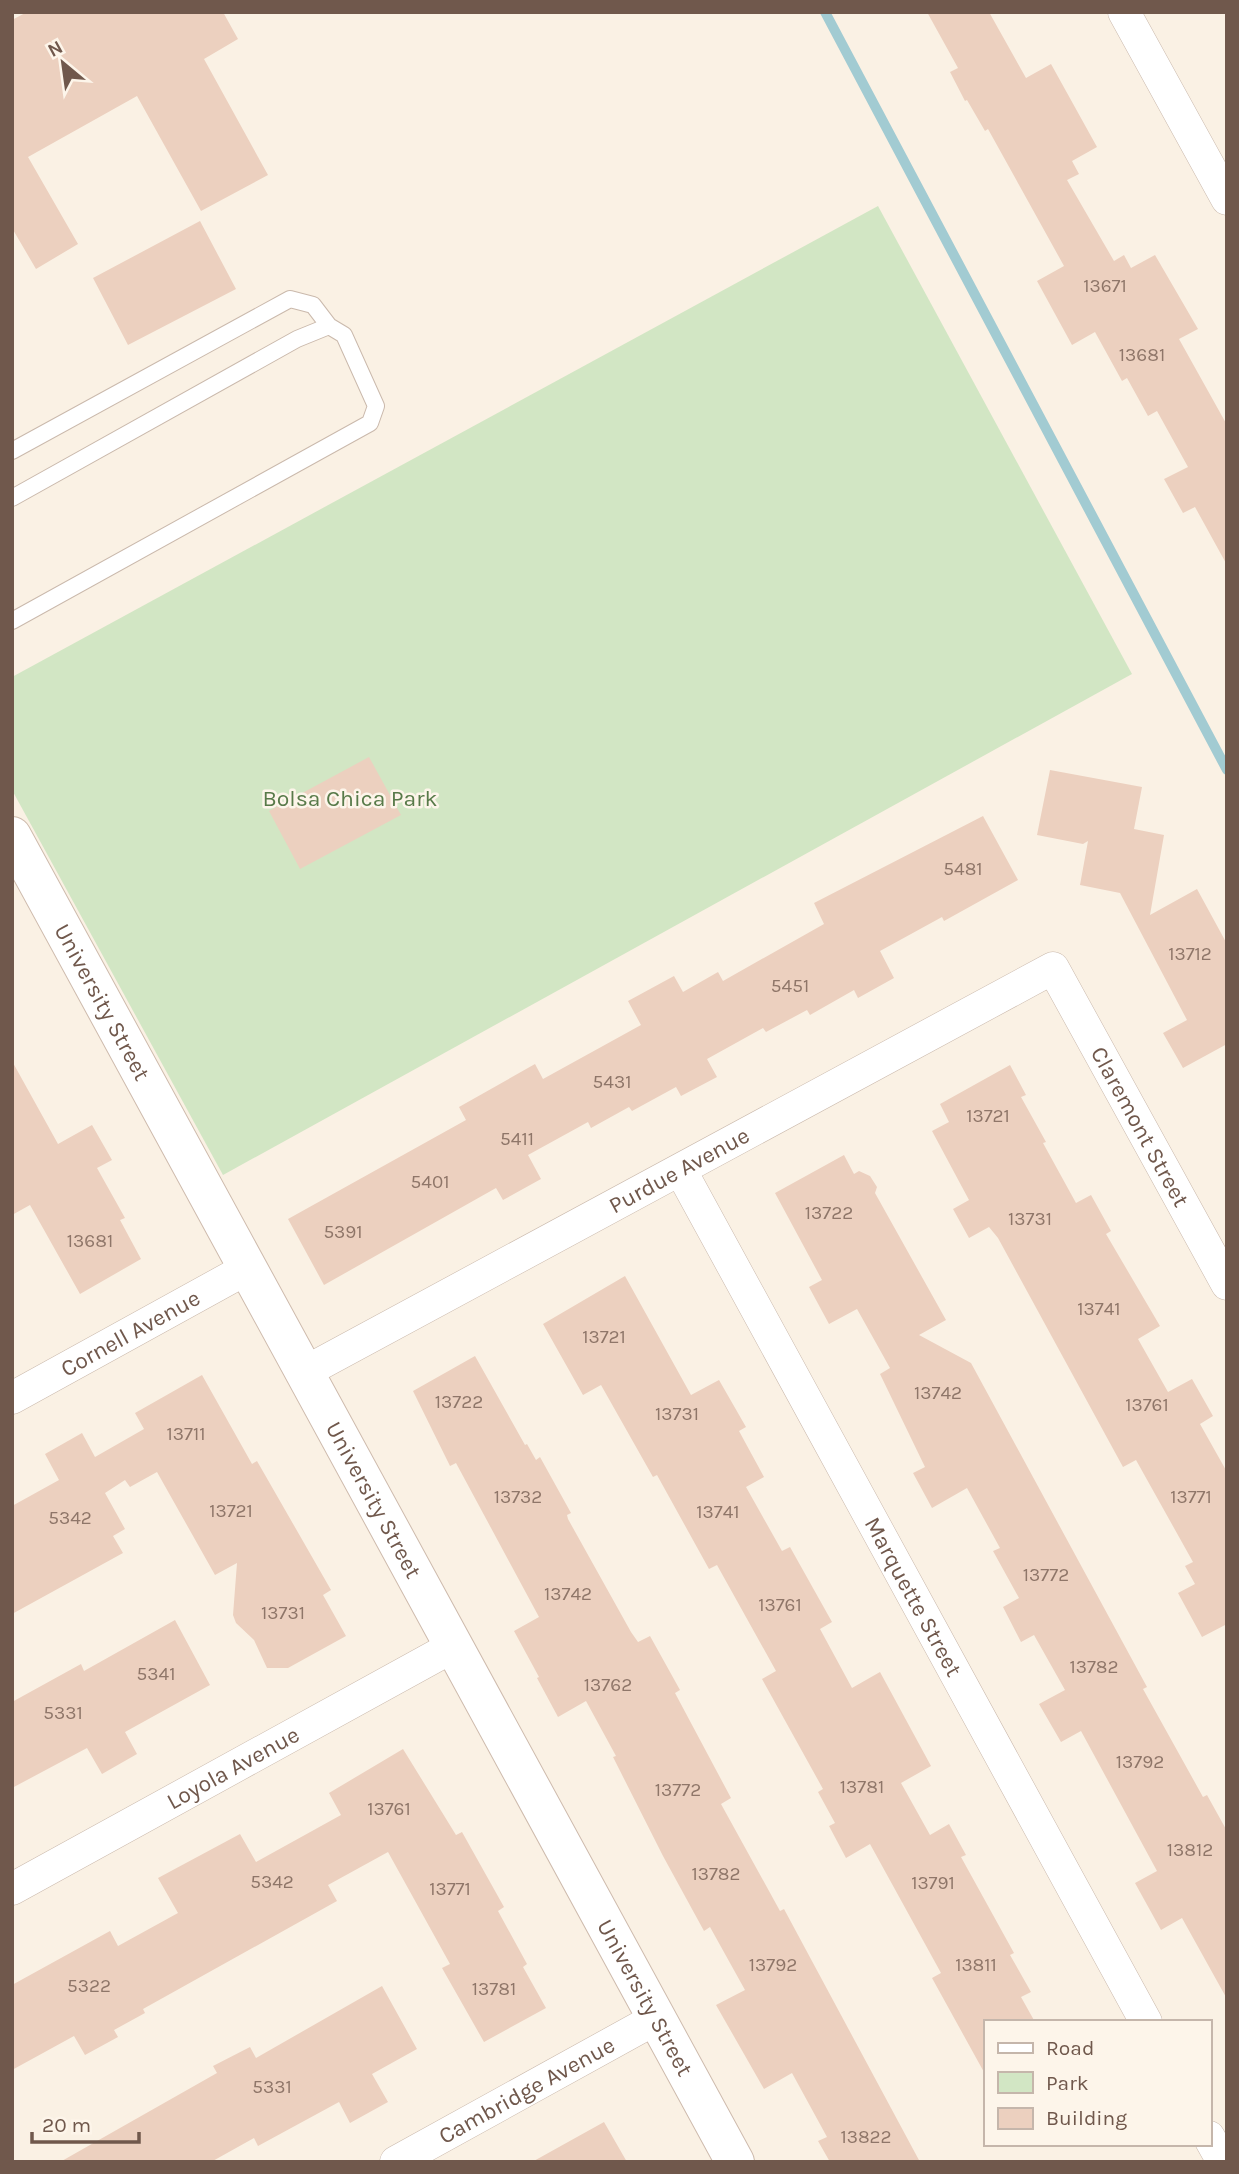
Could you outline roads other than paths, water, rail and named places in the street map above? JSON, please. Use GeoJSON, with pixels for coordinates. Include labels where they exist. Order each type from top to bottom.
{"type":"FeatureCollection","features":[{"type":"Feature","properties":{"kind":"street"},"geometry":{"type":"LineString","coordinates":[[1124,12],[1227,199]]}},
{"type":"Feature","properties":{"kind":"street","name":"University Street"},"geometry":{"type":"LineString","coordinates":[[12,836],[735,2162]]}},
{"type":"Feature","properties":{"kind":"street","name":"Purdue Avenue"},"geometry":{"type":"LineString","coordinates":[[305,1372],[1053,968]]}},
{"type":"Feature","properties":{"kind":"street","name":"Claremont Street"},"geometry":{"type":"LineString","coordinates":[[1053,968],[1227,1284]]}},
{"type":"Feature","properties":{"kind":"street","name":"Marquette Street"},"geometry":{"type":"LineString","coordinates":[[681,1171],[1145,2020]]}},
{"type":"Feature","properties":{"kind":"street","name":"Cornell Avenue"},"geometry":{"type":"LineString","coordinates":[[12,1398],[248,1268]]}},
{"type":"Feature","properties":{"kind":"street","name":"Loyola Avenue"},"geometry":{"type":"LineString","coordinates":[[12,1889],[454,1646]]}},
{"type":"Feature","properties":{"kind":"street","name":"Cambridge Avenue"},"geometry":{"type":"LineString","coordinates":[[396,2162],[657,2018]]}},
{"type":"Feature","properties":{"kind":"street"},"geometry":{"type":"LineString","coordinates":[[1211,2141],[1223,2162]]}},
{"type":"Feature","properties":{"kind":"lane"},"geometry":{"type":"LineString","coordinates":[[12,451],[290,299],[313,304],[328,326],[344,335],[376,406],[370,423],[12,621]]}},
{"type":"Feature","properties":{"kind":"lane"},"geometry":{"type":"LineString","coordinates":[[12,498],[297,340],[328,326]]}},
{"type":"Feature","properties":{"kind":"waterway"},"geometry":{"type":"LineString","coordinates":[[825,12],[1227,770]]}},
{"type":"Feature","properties":{"kind":"park label","name":"Bolsa Chica Park"},"geometry":{"type":"Point","coordinates":[350,798]}}]}
